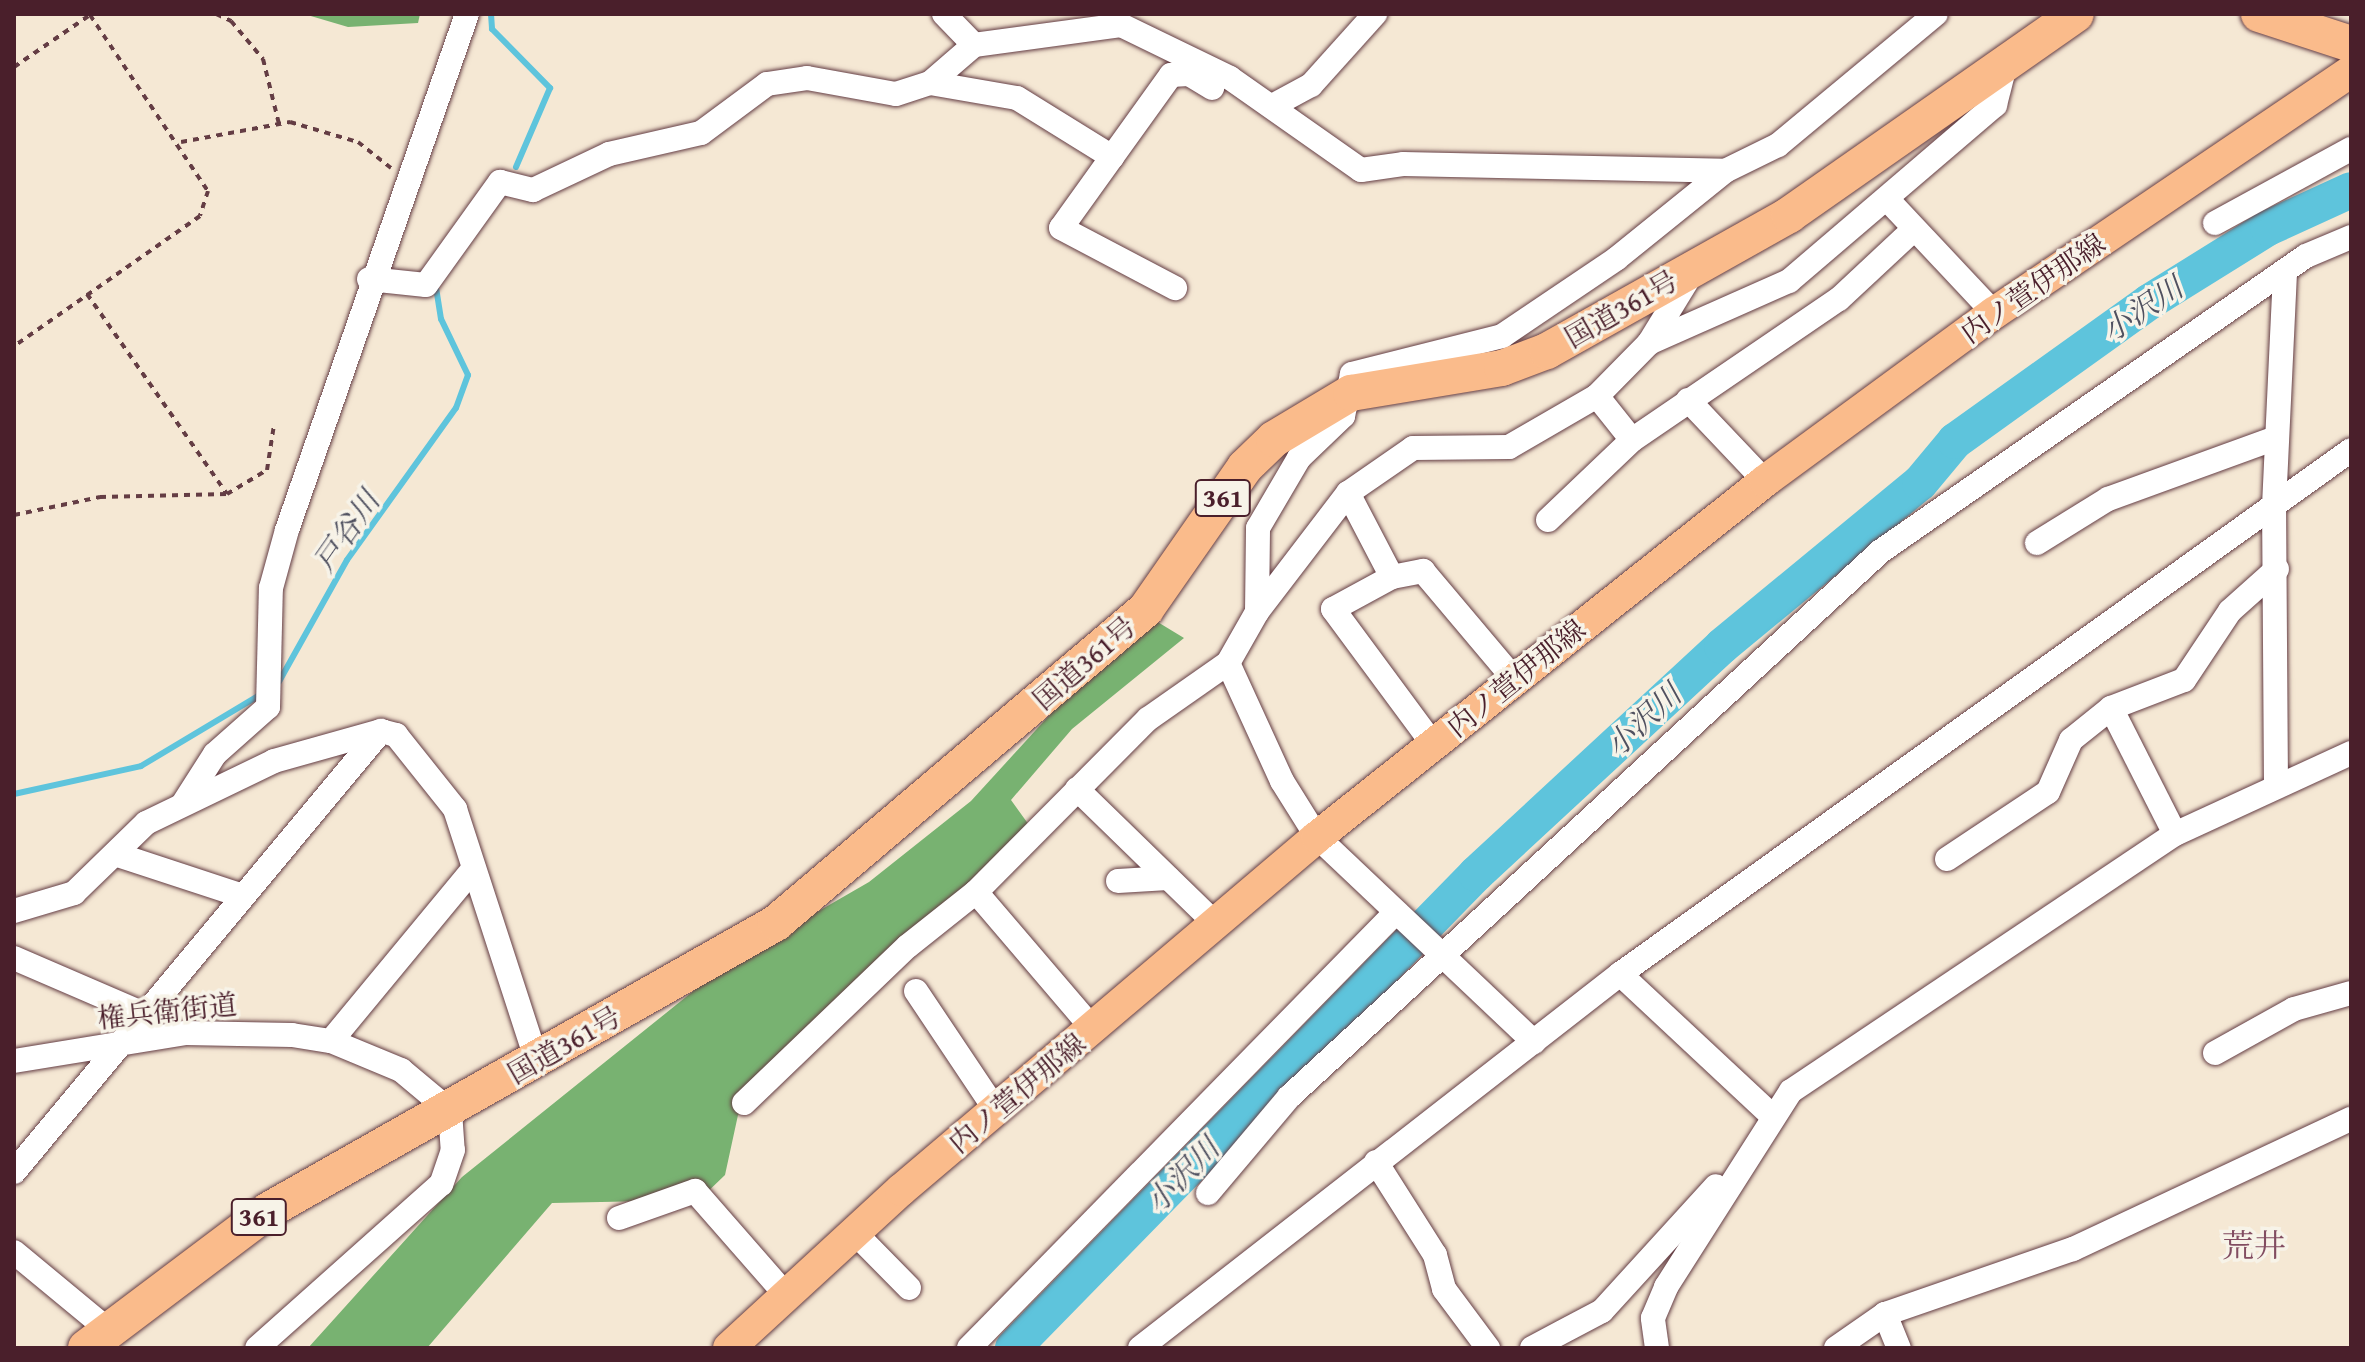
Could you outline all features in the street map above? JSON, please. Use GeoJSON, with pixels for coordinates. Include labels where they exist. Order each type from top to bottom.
{"type":"FeatureCollection","features":[{"type":"Feature","properties":{"kind":"highway","name":"国道361号"},"geometry":{"type":"LineString","coordinates":[[96,1339],[269,1210],[450,1111],[776,923],[824,886],[1146,609],[1245,467],[1274,439],[1351,393],[1502,368],[1695,267],[1789,215],[2007,56],[2076,14]]}},
{"type":"Feature","properties":{"kind":"highway"},"geometry":{"type":"LineString","coordinates":[[2259,14],[2351,44]]}},
{"type":"Feature","properties":{"kind":"main road","name":"内ノ萱伊那線"},"geometry":{"type":"LineString","coordinates":[[729,1348],[995,1109],[1094,1030],[1317,837],[1765,481],[1994,313],[2351,71]]}},
{"type":"Feature","properties":{"kind":"street"},"geometry":{"type":"LineString","coordinates":[[183,804],[215,754],[253,725],[270,691],[271,588],[369,279],[467,14]]}},
{"type":"Feature","properties":{"kind":"street"},"geometry":{"type":"LineString","coordinates":[[944,14],[974,45]]}},
{"type":"Feature","properties":{"kind":"street"},"geometry":{"type":"LineString","coordinates":[[1274,105],[1311,85],[1375,14]]}},
{"type":"Feature","properties":{"kind":"street"},"geometry":{"type":"LineString","coordinates":[[1257,612],[1258,528],[1299,458],[1343,416],[1351,393],[1352,374],[1502,336],[1616,259],[1725,171],[1778,145],[1936,14]]}},
{"type":"Feature","properties":{"kind":"street"},"geometry":{"type":"LineString","coordinates":[[369,279],[426,285],[500,182],[533,190],[609,154],[701,133],[767,84],[807,78],[896,94],[930,83],[974,45],[1121,25],[1230,78],[1274,105],[1361,170],[1403,164],[1725,171]]}},
{"type":"Feature","properties":{"kind":"street"},"geometry":{"type":"LineString","coordinates":[[1649,343],[1789,281],[1995,105],[2007,56]]}},
{"type":"Feature","properties":{"kind":"street"},"geometry":{"type":"LineString","coordinates":[[1175,288],[1063,233],[1112,157],[1171,75],[1189,74],[1213,89],[1230,78]]}},
{"type":"Feature","properties":{"kind":"street"},"geometry":{"type":"LineString","coordinates":[[930,83],[1017,98],[1112,157]]}},
{"type":"Feature","properties":{"kind":"street"},"geometry":{"type":"LineString","coordinates":[[2215,223],[2351,149]]}},
{"type":"Feature","properties":{"kind":"street"},"geometry":{"type":"LineString","coordinates":[[1887,199],[1912,231],[1994,313]]}},
{"type":"Feature","properties":{"kind":"street"},"geometry":{"type":"LineString","coordinates":[[1548,520],[1632,440],[1839,299],[1912,231]]}},
{"type":"Feature","properties":{"kind":"street"},"geometry":{"type":"LineString","coordinates":[[1208,1193],[1289,1097],[1443,959],[1881,551],[2081,407],[2285,276],[2306,256],[2351,237]]}},
{"type":"Feature","properties":{"kind":"street"},"geometry":{"type":"LineString","coordinates":[[744,1103],[908,946],[976,892],[1148,719],[1228,663],[1257,612],[1348,493],[1413,448],[1509,447],[1597,396],[1649,343],[1695,267]]}},
{"type":"Feature","properties":{"kind":"street"},"geometry":{"type":"LineString","coordinates":[[2276,786],[2277,569],[2274,506],[2285,276]]}},
{"type":"Feature","properties":{"kind":"street"},"geometry":{"type":"LineString","coordinates":[[1597,396],[1632,440]]}},
{"type":"Feature","properties":{"kind":"street"},"geometry":{"type":"LineString","coordinates":[[1688,400],[1765,481]]}},
{"type":"Feature","properties":{"kind":"street"},"geometry":{"type":"LineString","coordinates":[[2037,543],[2108,499],[2276,438]]}},
{"type":"Feature","properties":{"kind":"street"},"geometry":{"type":"LineString","coordinates":[[1140,1348],[1620,974],[2274,506],[2349,457]]}},
{"type":"Feature","properties":{"kind":"street"},"geometry":{"type":"LineString","coordinates":[[1348,493],[1392,577]]}},
{"type":"Feature","properties":{"kind":"street"},"geometry":{"type":"LineString","coordinates":[[1947,859],[2048,792],[2071,740],[2111,708],[2184,680],[2230,611],[2277,569]]}},
{"type":"Feature","properties":{"kind":"street"},"geometry":{"type":"LineString","coordinates":[[1433,744],[1333,609],[1392,577],[1423,571],[1514,679]]}},
{"type":"Feature","properties":{"kind":"street"},"geometry":{"type":"LineString","coordinates":[[1228,663],[1282,781],[1317,837],[1396,917],[1534,1042]]}},
{"type":"Feature","properties":{"kind":"street"},"geometry":{"type":"LineString","coordinates":[[2111,708],[2175,834]]}},
{"type":"Feature","properties":{"kind":"street"},"geometry":{"type":"LineString","coordinates":[[14,911],[74,893],[146,823],[274,761],[381,731],[396,735],[440,787],[474,868],[537,1061]]}},
{"type":"Feature","properties":{"kind":"street"},"geometry":{"type":"LineString","coordinates":[[14,1172],[381,731]]}},
{"type":"Feature","properties":{"kind":"street"},"geometry":{"type":"LineString","coordinates":[[1657,1348],[1653,1318],[1666,1287],[1736,1168],[1791,1091],[2175,834],[2351,753]]}},
{"type":"Feature","properties":{"kind":"street"},"geometry":{"type":"LineString","coordinates":[[1077,789],[1216,924]]}},
{"type":"Feature","properties":{"kind":"street"},"geometry":{"type":"LineString","coordinates":[[115,854],[243,896]]}},
{"type":"Feature","properties":{"kind":"street"},"geometry":{"type":"LineString","coordinates":[[331,1041],[474,868]]}},
{"type":"Feature","properties":{"kind":"street"},"geometry":{"type":"LineString","coordinates":[[1118,881],[1168,878]]}},
{"type":"Feature","properties":{"kind":"street"},"geometry":{"type":"LineString","coordinates":[[976,892],[1094,1030]]}},
{"type":"Feature","properties":{"kind":"street"},"geometry":{"type":"LineString","coordinates":[[969,1348],[1396,917]]}},
{"type":"Feature","properties":{"kind":"street"},"geometry":{"type":"LineString","coordinates":[[14,958],[144,1014]]}},
{"type":"Feature","properties":{"kind":"street"},"geometry":{"type":"LineString","coordinates":[[1620,974],[1771,1115]]}},
{"type":"Feature","properties":{"kind":"street"},"geometry":{"type":"LineString","coordinates":[[916,991],[995,1109]]}},
{"type":"Feature","properties":{"kind":"street"},"geometry":{"type":"LineString","coordinates":[[2215,1053],[2294,1009],[2351,993]]}},
{"type":"Feature","properties":{"kind":"street","name":"権兵衛街道"},"geometry":{"type":"LineString","coordinates":[[14,1061],[241,1031],[331,1041],[401,1070],[450,1111]]}},
{"type":"Feature","properties":{"kind":"street"},"geometry":{"type":"LineString","coordinates":[[257,1348],[441,1184],[453,1150],[450,1111]]}},
{"type":"Feature","properties":{"kind":"street"},"geometry":{"type":"LineString","coordinates":[[1836,1348],[1885,1314],[2073,1249],[2351,1120]]}},
{"type":"Feature","properties":{"kind":"street"},"geometry":{"type":"LineString","coordinates":[[1376,1162],[1435,1255],[1444,1289],[1494,1347]]}},
{"type":"Feature","properties":{"kind":"street"},"geometry":{"type":"LineString","coordinates":[[1532,1348],[1602,1311],[1736,1168]]}},
{"type":"Feature","properties":{"kind":"street"},"geometry":{"type":"LineString","coordinates":[[619,1218],[695,1191],[787,1296]]}},
{"type":"Feature","properties":{"kind":"street"},"geometry":{"type":"LineString","coordinates":[[855,1233],[909,1288]]}},
{"type":"Feature","properties":{"kind":"street"},"geometry":{"type":"LineString","coordinates":[[14,1252],[96,1339]]}},
{"type":"Feature","properties":{"kind":"street"},"geometry":{"type":"LineString","coordinates":[[1885,1314],[1899,1348]]}},
{"type":"Feature","properties":{"kind":"path"},"geometry":{"type":"LineString","coordinates":[[14,67],[89,14],[180,142],[208,191],[200,216],[14,346]]}},
{"type":"Feature","properties":{"kind":"path"},"geometry":{"type":"LineString","coordinates":[[216,14],[231,21],[263,59],[279,124]]}},
{"type":"Feature","properties":{"kind":"path"},"geometry":{"type":"LineString","coordinates":[[180,142],[279,124],[358,142],[405,179]]}},
{"type":"Feature","properties":{"kind":"path"},"geometry":{"type":"LineString","coordinates":[[87,294],[227,494]]}},
{"type":"Feature","properties":{"kind":"path"},"geometry":{"type":"LineString","coordinates":[[14,515],[100,497],[227,494],[267,470],[274,425]]}},
{"type":"Feature","properties":{"kind":"green space"},"geometry":{"type":"Polygon","coordinates":[[[304,14],[420,14],[418,23],[348,27],[304,14]]]}},
{"type":"Feature","properties":{"kind":"green space"},"geometry":{"type":"Polygon","coordinates":[[[1156,621],[1184,638],[1072,729],[1011,800],[1029,825],[1014,857],[879,960],[738,1115],[725,1175],[699,1200],[552,1203],[427,1348],[308,1348],[462,1177],[727,964],[869,882],[971,801],[1098,662],[1156,621]]]}},
{"type":"Feature","properties":{"kind":"waterway","name":"戸谷川"},"geometry":{"type":"LineString","coordinates":[[491,14],[492,29],[550,88],[516,167]]}},
{"type":"Feature","properties":{"kind":"waterway","name":"小沢川"},"geometry":{"type":"LineString","coordinates":[[1013,1348],[1476,874],[1722,646],[1920,483],[1955,441],[2149,302],[2268,228],[2351,190]]}},
{"type":"Feature","properties":{"kind":"waterway","name":"戸谷川"},"geometry":{"type":"LineString","coordinates":[[276,687],[347,560],[456,408],[468,375],[441,319],[436,289]]}},
{"type":"Feature","properties":{"kind":"waterway","name":"戸谷川"},"geometry":{"type":"LineString","coordinates":[[14,794],[141,766],[263,693]]}},
{"type":"Feature","properties":{"kind":"district","name":"荒井"},"geometry":{"type":"Point","coordinates":[2254,1246]}}]}
